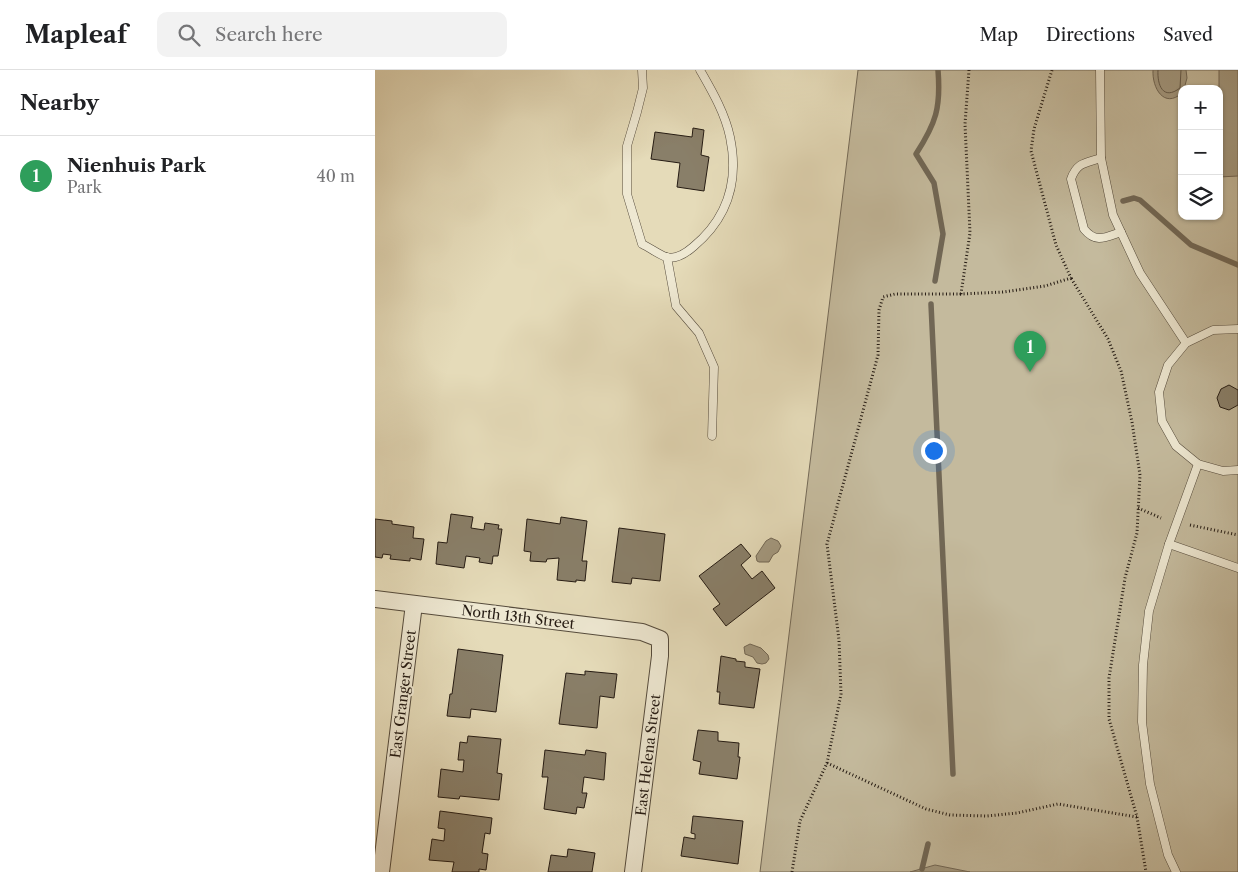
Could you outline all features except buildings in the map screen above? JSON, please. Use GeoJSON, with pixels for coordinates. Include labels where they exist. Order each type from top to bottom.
{"type":"FeatureCollection","features":[{"type":"Feature","properties":{"kind":"street","name":"North 13th Street"},"geometry":{"type":"LineString","coordinates":[[375,600],[642,632],[660,639]]}},
{"type":"Feature","properties":{"kind":"street","name":"East Granger Street"},"geometry":{"type":"LineString","coordinates":[[381,872],[414,604]]}},
{"type":"Feature","properties":{"kind":"street","name":"East Helena Street"},"geometry":{"type":"LineString","coordinates":[[633,872],[660,656],[660,639]]}},
{"type":"Feature","properties":{"kind":"lane"},"geometry":{"type":"LineString","coordinates":[[642,70],[643,88],[627,146],[627,194],[642,244],[667,258],[684,255],[704,238],[717,221],[727,202],[733,177],[730,136],[721,109],[701,70]]}},
{"type":"Feature","properties":{"kind":"lane"},"geometry":{"type":"LineString","coordinates":[[1100,70],[1101,158],[1113,214],[1140,273],[1187,343]]}},
{"type":"Feature","properties":{"kind":"lane"},"geometry":{"type":"LineString","coordinates":[[1101,158],[1081,164],[1074,171],[1071,179],[1084,229],[1089,236],[1100,239],[1121,232]]}},
{"type":"Feature","properties":{"kind":"lane"},"geometry":{"type":"LineString","coordinates":[[667,258],[676,306],[699,333],[714,367],[712,436]]}},
{"type":"Feature","properties":{"kind":"lane"},"geometry":{"type":"LineString","coordinates":[[1238,329],[1213,330],[1187,343],[1168,365],[1159,392],[1162,421],[1176,446],[1198,464],[1223,471],[1238,470]]}},
{"type":"Feature","properties":{"kind":"lane"},"geometry":{"type":"LineString","coordinates":[[1176,872],[1168,855],[1150,784],[1142,722],[1143,665],[1149,611],[1169,544],[1198,464]]}},
{"type":"Feature","properties":{"kind":"lane"},"geometry":{"type":"LineString","coordinates":[[1169,544],[1238,568]]}},
{"type":"Feature","properties":{"kind":"path"},"geometry":{"type":"LineString","coordinates":[[961,294],[970,233],[965,124],[969,70]]}},
{"type":"Feature","properties":{"kind":"path"},"geometry":{"type":"LineString","coordinates":[[1052,70],[1034,129],[1031,151],[1056,245],[1071,278],[1108,339],[1121,371],[1132,422],[1140,475],[1137,533],[1125,578],[1109,678],[1109,719],[1137,817],[1146,872]]}},
{"type":"Feature","properties":{"kind":"path"},"geometry":{"type":"LineString","coordinates":[[792,872],[800,821],[827,763],[841,694],[839,640],[827,544],[878,355],[879,310],[883,297],[895,294],[1003,292],[1045,286],[1071,278]]}},
{"type":"Feature","properties":{"kind":"path"},"geometry":{"type":"LineString","coordinates":[[1138,508],[1161,518]]}},
{"type":"Feature","properties":{"kind":"path"},"geometry":{"type":"LineString","coordinates":[[1190,525],[1238,535]]}},
{"type":"Feature","properties":{"kind":"path"},"geometry":{"type":"LineString","coordinates":[[827,763],[926,809],[950,815],[987,816],[1058,804],[1137,817]]}},
{"type":"Feature","properties":{"kind":"shaded area"},"geometry":{"type":"Polygon","coordinates":[[[858,70],[1238,70],[1238,872],[760,872],[858,70]]]}},
{"type":"Feature","properties":{"kind":"water"},"geometry":{"type":"Polygon","coordinates":[[[1153,70],[1186,70],[1187,78],[1185,85],[1178,85],[1178,96],[1170,99],[1160,94],[1153,77],[1153,70]]]}},
{"type":"Feature","properties":{"kind":"water"},"geometry":{"type":"Polygon","coordinates":[[[1219,70],[1238,70],[1238,176],[1223,177],[1223,85],[1219,85],[1219,70]]]}},
{"type":"Feature","properties":{"kind":"water"},"geometry":{"type":"Polygon","coordinates":[[[771,538],[778,541],[781,546],[778,552],[773,555],[769,562],[757,561],[756,556],[766,541],[771,538]]]}},
{"type":"Feature","properties":{"kind":"water"},"geometry":{"type":"Polygon","coordinates":[[[750,644],[761,648],[768,655],[769,659],[766,663],[757,663],[753,657],[745,654],[744,647],[750,644]]]}},
{"type":"Feature","properties":{"kind":"water"},"geometry":{"type":"Polygon","coordinates":[[[935,865],[970,872],[910,872],[935,865]]]}},
{"type":"Feature","properties":{"kind":"waterway"},"geometry":{"type":"LineString","coordinates":[[935,281],[943,234],[934,183],[916,154],[936,115],[939,95],[938,70]]}},
{"type":"Feature","properties":{"kind":"waterway"},"geometry":{"type":"LineString","coordinates":[[1123,201],[1134,198],[1140,200],[1191,245],[1238,265]]}},
{"type":"Feature","properties":{"kind":"waterway"},"geometry":{"type":"LineString","coordinates":[[931,304],[953,774]]}},
{"type":"Feature","properties":{"kind":"waterway"},"geometry":{"type":"LineString","coordinates":[[922,869],[928,844]]}},
{"type":"Feature","properties":{"kind":"place","name":"Nienhuis Park"},"geometry":{"type":"Point","coordinates":[1030,372]}}]}
